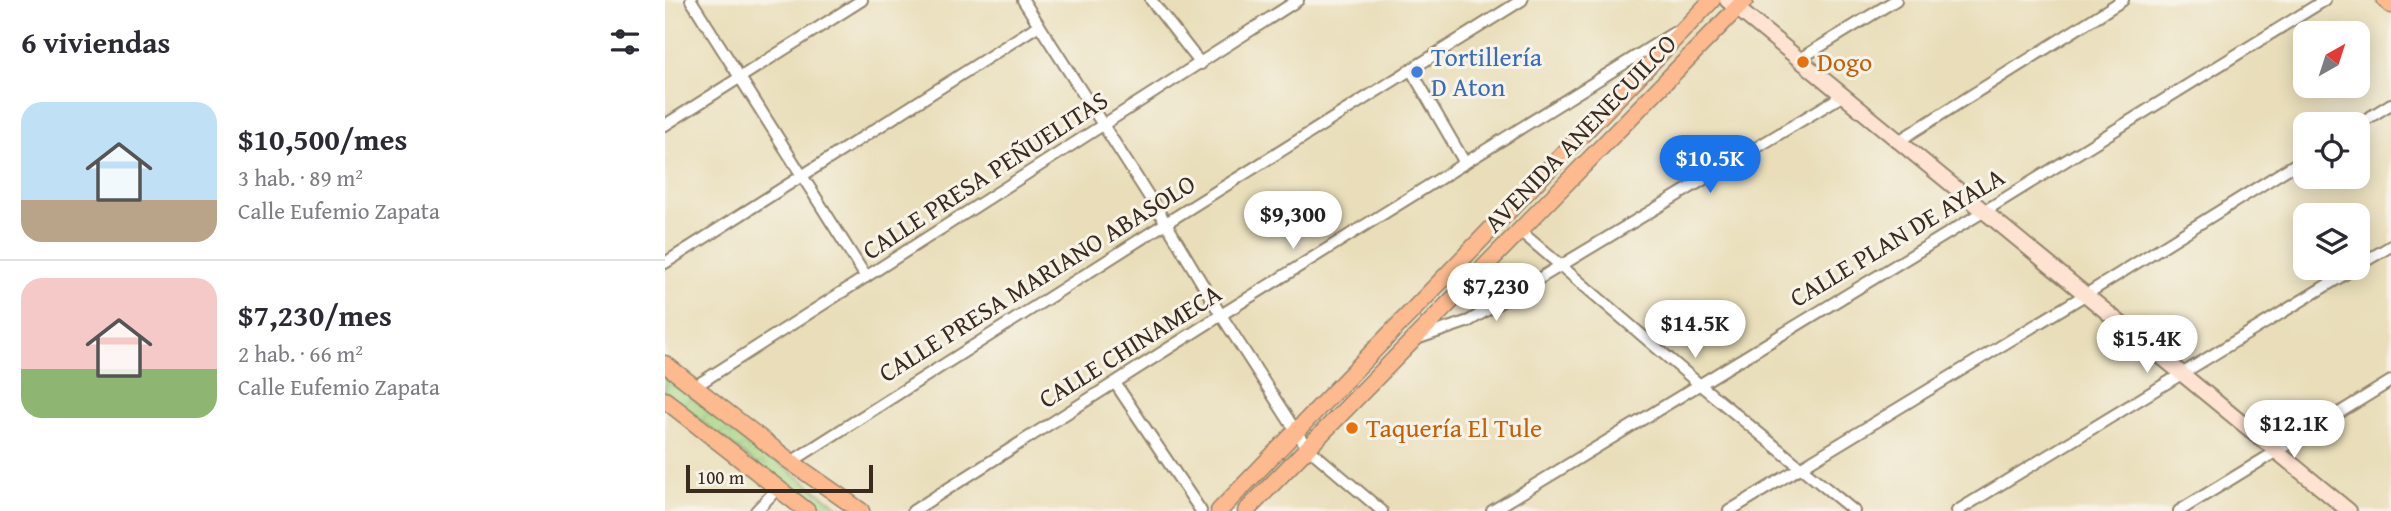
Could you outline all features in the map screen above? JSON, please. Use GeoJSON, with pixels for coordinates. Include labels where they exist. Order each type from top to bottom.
{"type":"FeatureCollection","features":[{"type":"Feature","properties":{"kind":"main road","name":"AVENIDA ANENECUILCO"},"geometry":{"type":"LineString","coordinates":[[1219,511],[1712,0]]}},
{"type":"Feature","properties":{"kind":"main road"},"geometry":{"type":"LineString","coordinates":[[2385,0],[2391,5]]}},
{"type":"Feature","properties":{"kind":"main road","name":"AVENIDA ANENECUILCO"},"geometry":{"type":"LineString","coordinates":[[1245,511],[1308,449],[1736,3]]}},
{"type":"Feature","properties":{"kind":"main road"},"geometry":{"type":"LineString","coordinates":[[665,364],[791,462],[861,511]]}},
{"type":"Feature","properties":{"kind":"main road"},"geometry":{"type":"LineString","coordinates":[[665,400],[807,511]]}},
{"type":"Feature","properties":{"kind":"street"},"geometry":{"type":"LineString","coordinates":[[691,0],[866,278]]}},
{"type":"Feature","properties":{"kind":"street"},"geometry":{"type":"LineString","coordinates":[[665,125],[862,0]]}},
{"type":"Feature","properties":{"kind":"street"},"geometry":{"type":"LineString","coordinates":[[1023,0],[1308,449],[1383,511]]}},
{"type":"Feature","properties":{"kind":"street"},"geometry":{"type":"LineString","coordinates":[[1151,0],[1201,64]]}},
{"type":"Feature","properties":{"kind":"street","name":"CALLE PRESA PEÑUELITAS"},"geometry":{"type":"LineString","coordinates":[[694,387],[1298,0]]}},
{"type":"Feature","properties":{"kind":"street","name":"CALLE PRESA MARIANO ABASOLO"},"geometry":{"type":"LineString","coordinates":[[791,462],[1522,0]]}},
{"type":"Feature","properties":{"kind":"street"},"geometry":{"type":"LineString","coordinates":[[1798,60],[1896,0]]}},
{"type":"Feature","properties":{"kind":"street"},"geometry":{"type":"LineString","coordinates":[[1897,142],[2123,0]]}},
{"type":"Feature","properties":{"kind":"street","name":"CALLE PLAN DE AYALA"},"geometry":{"type":"LineString","coordinates":[[1492,511],[2325,0]]}},
{"type":"Feature","properties":{"kind":"street"},"geometry":{"type":"LineString","coordinates":[[1736,3],[1798,60],[2349,511]]}},
{"type":"Feature","properties":{"kind":"street","name":"CALLE CHINAMECA"},"geometry":{"type":"LineString","coordinates":[[913,511],[1221,315],[1692,22]]}},
{"type":"Feature","properties":{"kind":"street"},"geometry":{"type":"LineString","coordinates":[[665,262],[1039,25]]}},
{"type":"Feature","properties":{"kind":"street"},"geometry":{"type":"LineString","coordinates":[[1411,70],[1465,163]]}},
{"type":"Feature","properties":{"kind":"street"},"geometry":{"type":"LineString","coordinates":[[1413,340],[1469,321],[1842,96]]}},
{"type":"Feature","properties":{"kind":"street"},"geometry":{"type":"LineString","coordinates":[[2370,117],[2391,104]]}},
{"type":"Feature","properties":{"kind":"street"},"geometry":{"type":"LineString","coordinates":[[1729,511],[2293,165]]}},
{"type":"Feature","properties":{"kind":"street"},"geometry":{"type":"LineString","coordinates":[[1519,230],[1699,384],[1854,511]]}},
{"type":"Feature","properties":{"kind":"street"},"geometry":{"type":"LineString","coordinates":[[2370,259],[2391,246]]}},
{"type":"Feature","properties":{"kind":"street"},"geometry":{"type":"LineString","coordinates":[[1957,511],[2334,280]]}},
{"type":"Feature","properties":{"kind":"street"},"geometry":{"type":"LineString","coordinates":[[2179,511],[2391,381]]}},
{"type":"Feature","properties":{"kind":"street"},"geometry":{"type":"LineString","coordinates":[[1115,383],[1201,511]]}},
{"type":"Feature","properties":{"kind":"street"},"geometry":{"type":"LineString","coordinates":[[755,511],[778,488]]}},
{"type":"Feature","properties":{"kind":"green space"},"geometry":{"type":"Polygon","coordinates":[[[665,375],[844,511],[818,511],[800,498],[665,393],[665,375]]]}},
{"type":"Feature","properties":{"kind":"place","name":"Dogo"},"geometry":{"type":"Point","coordinates":[1803,62]}},
{"type":"Feature","properties":{"kind":"place","name":"Tortillería D Aton"},"geometry":{"type":"Point","coordinates":[1417,72]}},
{"type":"Feature","properties":{"kind":"place","name":"Taquería El Tule"},"geometry":{"type":"Point","coordinates":[1352,428]}}]}
